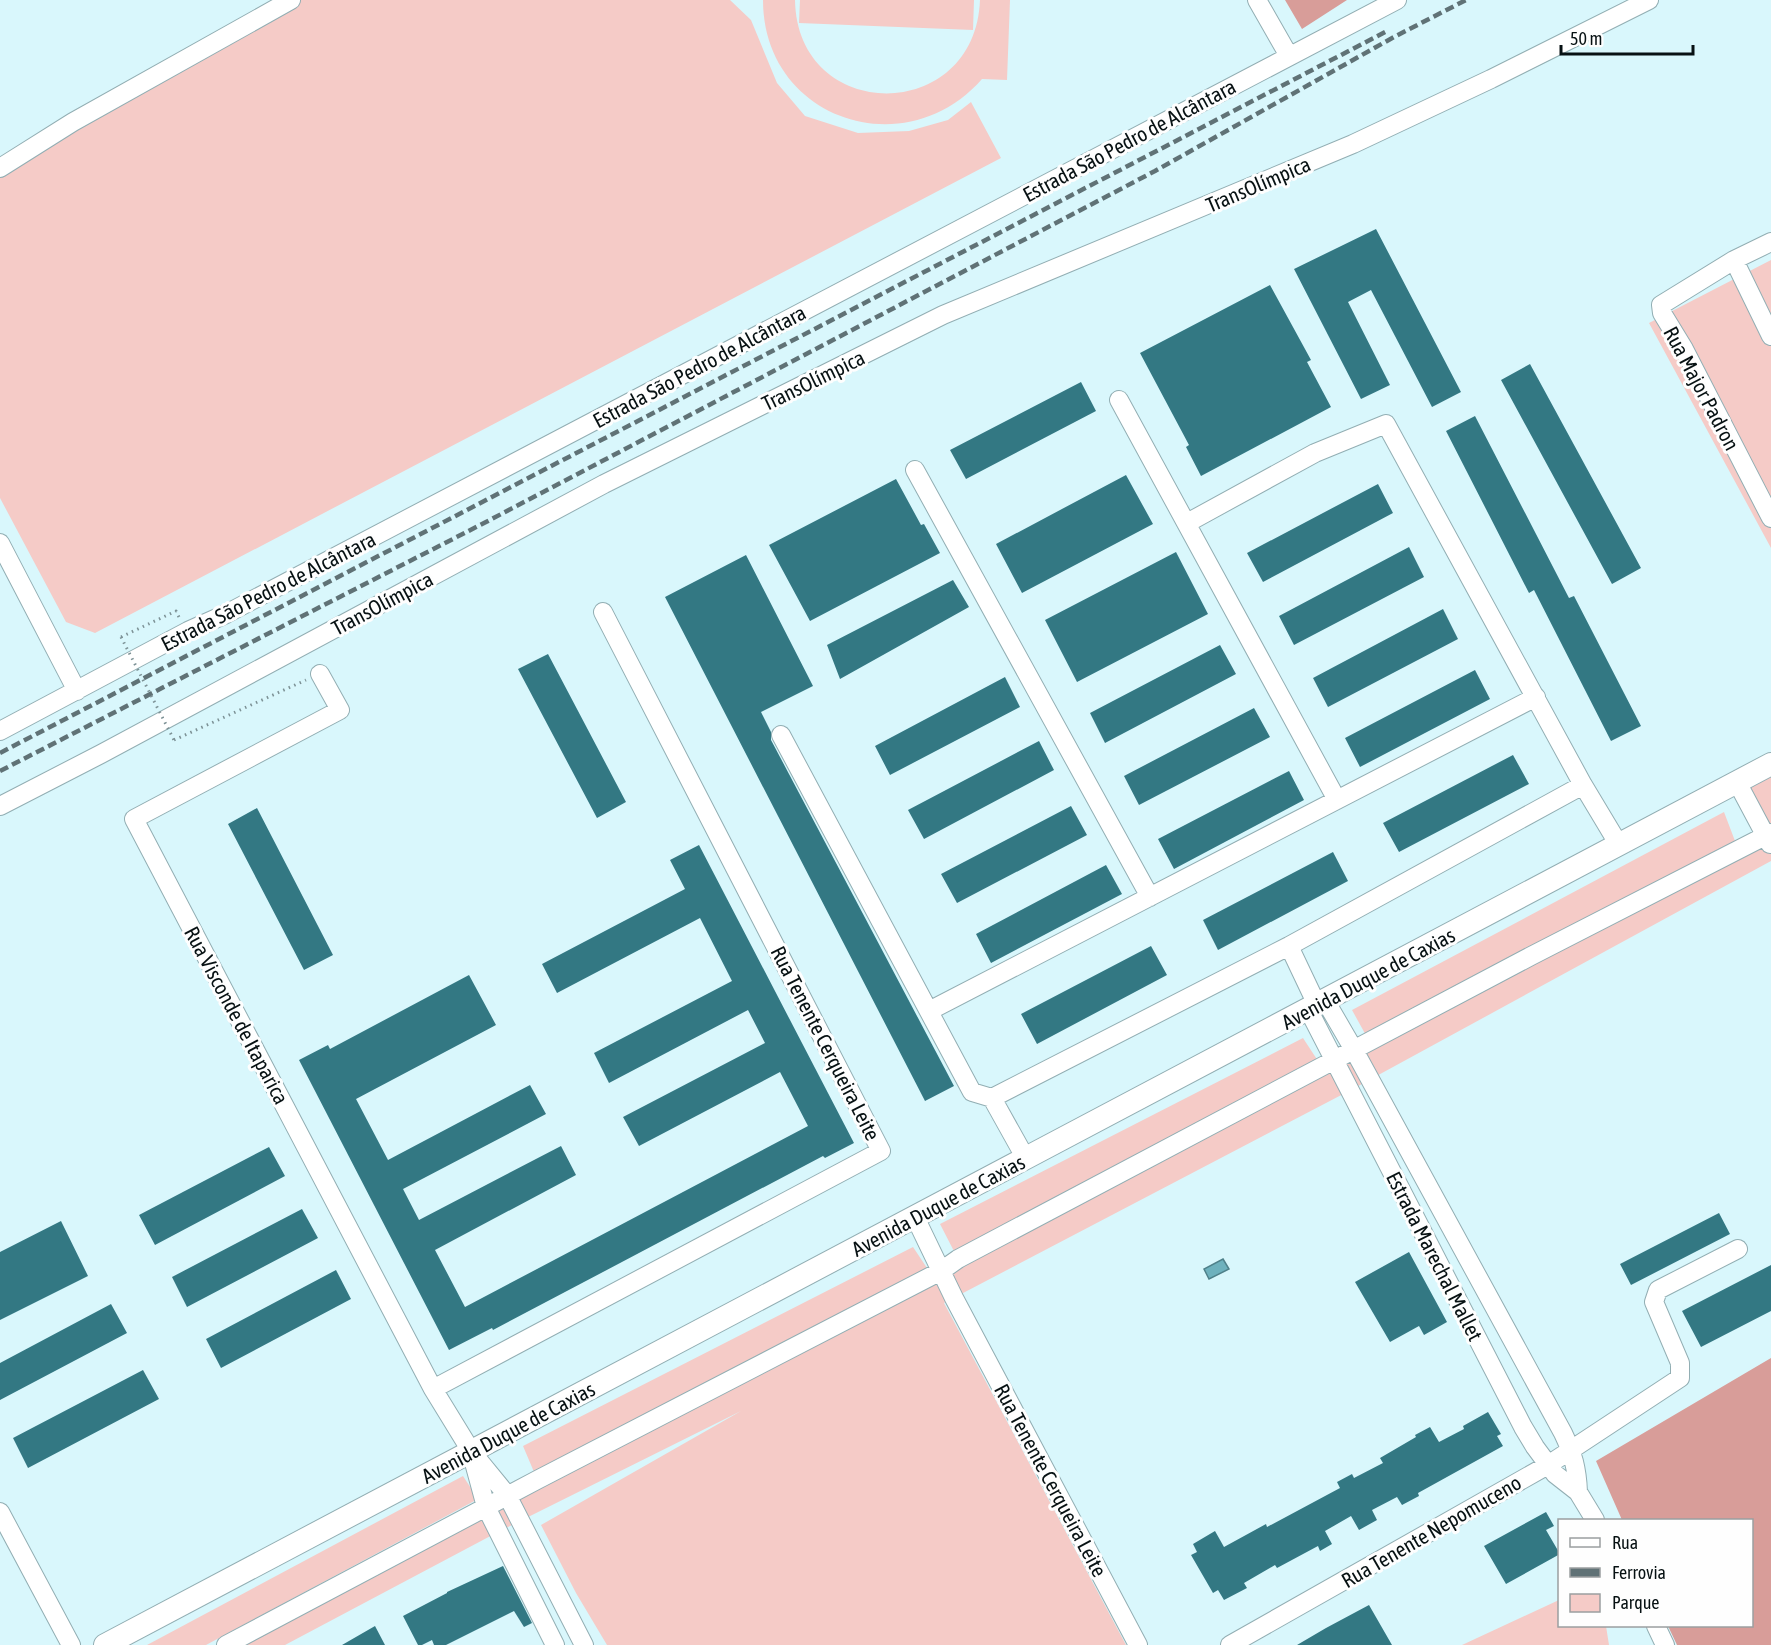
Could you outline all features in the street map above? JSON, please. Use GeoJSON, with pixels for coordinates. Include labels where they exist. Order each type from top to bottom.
{"type":"FeatureCollection","features":[{"type":"Feature","properties":{"kind":"main road","name":"Avenida Duque de Caxias"},"geometry":{"type":"LineString","coordinates":[[105,1645],[1771,764]]}},
{"type":"Feature","properties":{"kind":"street"},"geometry":{"type":"LineString","coordinates":[[0,168],[73,122],[291,0]]}},
{"type":"Feature","properties":{"kind":"street"},"geometry":{"type":"LineString","coordinates":[[1257,0],[1289,56]]}},
{"type":"Feature","properties":{"kind":"street","name":"Estrada São Pedro de Alcântara"},"geometry":{"type":"LineString","coordinates":[[0,731],[1397,0]]}},
{"type":"Feature","properties":{"kind":"street","name":"TransOlímpica"},"geometry":{"type":"LineString","coordinates":[[0,806],[604,484],[943,315],[1353,144],[1491,79],[1648,0]]}},
{"type":"Feature","properties":{"kind":"street","name":"Rua Major Padron"},"geometry":{"type":"LineString","coordinates":[[1771,242],[1734,260],[1661,305],[1662,313],[1684,349],[1771,518]]}},
{"type":"Feature","properties":{"kind":"street"},"geometry":{"type":"LineString","coordinates":[[1734,260],[1771,336]]}},
{"type":"Feature","properties":{"kind":"street"},"geometry":{"type":"LineString","coordinates":[[1119,400],[1337,800]]}},
{"type":"Feature","properties":{"kind":"street"},"geometry":{"type":"LineString","coordinates":[[1187,523],[1315,453],[1386,424],[1583,785],[1619,845]]}},
{"type":"Feature","properties":{"kind":"street"},"geometry":{"type":"LineString","coordinates":[[915,470],[1150,897]]}},
{"type":"Feature","properties":{"kind":"street"},"geometry":{"type":"LineString","coordinates":[[0,543],[77,691]]}},
{"type":"Feature","properties":{"kind":"street","name":"Rua Tenente Cerqueira Leite"},"geometry":{"type":"LineString","coordinates":[[433,1389],[881,1151],[603,612]]}},
{"type":"Feature","properties":{"kind":"street","name":"Rua Visconde de Itaparica"},"geometry":{"type":"LineString","coordinates":[[320,674],[340,710],[134,819],[433,1389],[471,1451],[507,1495],[584,1645]]}},
{"type":"Feature","properties":{"kind":"street"},"geometry":{"type":"LineString","coordinates":[[929,1011],[1536,697]]}},
{"type":"Feature","properties":{"kind":"street"},"geometry":{"type":"LineString","coordinates":[[781,735],[972,1092],[992,1098],[1289,946],[1583,785]]}},
{"type":"Feature","properties":{"kind":"street"},"geometry":{"type":"LineString","coordinates":[[226,1645],[507,1495],[941,1271],[968,1254],[1531,956],[1769,838],[1737,782]]}},
{"type":"Feature","properties":{"kind":"street"},"geometry":{"type":"LineString","coordinates":[[1289,946],[1316,1005]]}},
{"type":"Feature","properties":{"kind":"street","name":"Estrada Marechal Mallet"},"geometry":{"type":"LineString","coordinates":[[1316,1005],[1354,1050],[1571,1450],[1577,1471],[1578,1492]]}},
{"type":"Feature","properties":{"kind":"street","name":"Estrada Marechal Mallet"},"geometry":{"type":"LineString","coordinates":[[1316,1005],[1334,1061],[1523,1427],[1555,1474],[1578,1492],[1594,1519]]}},
{"type":"Feature","properties":{"kind":"street"},"geometry":{"type":"LineString","coordinates":[[992,1098],[1026,1159]]}},
{"type":"Feature","properties":{"kind":"street","name":"Rua Tenente Cerqueira Leite"},"geometry":{"type":"LineString","coordinates":[[915,1217],[954,1298],[1138,1645]]}},
{"type":"Feature","properties":{"kind":"street","name":"Rua Tenente Nepomuceno"},"geometry":{"type":"LineString","coordinates":[[1230,1645],[1548,1465],[1680,1378],[1680,1363],[1654,1302],[1658,1290],[1738,1249]]}},
{"type":"Feature","properties":{"kind":"street"},"geometry":{"type":"LineString","coordinates":[[1441,1269],[1466,1257]]}},
{"type":"Feature","properties":{"kind":"street","name":"Rua Visconde de Itaparica"},"geometry":{"type":"LineString","coordinates":[[471,1451],[486,1507],[555,1645]]}},
{"type":"Feature","properties":{"kind":"street"},"geometry":{"type":"LineString","coordinates":[[0,1512],[71,1645]]}},
{"type":"Feature","properties":{"kind":"street"},"geometry":{"type":"LineString","coordinates":[[1656,1627],[1665,1645]]}},
{"type":"Feature","properties":{"kind":"path"},"geometry":{"type":"LineString","coordinates":[[176,611],[121,637],[174,740],[320,674]]}},
{"type":"Feature","properties":{"kind":"green space"},"geometry":{"type":"Polygon","coordinates":[[[294,0],[730,0],[751,20],[777,83],[805,116],[858,133],[909,131],[948,120],[971,102],[1001,158],[95,633],[66,622],[0,498],[0,172],[294,0]]]}},
{"type":"Feature","properties":{"kind":"green space"},"geometry":{"type":"Polygon","coordinates":[[[763,0],[795,0],[803,41],[824,70],[853,87],[886,93],[920,88],[949,70],[971,41],[980,0],[1010,0],[1007,80],[982,79],[950,106],[915,121],[879,124],[844,117],[812,100],[786,75],[769,41],[763,0]]]}},
{"type":"Feature","properties":{"kind":"green space"},"geometry":{"type":"Polygon","coordinates":[[[800,0],[974,0],[973,30],[799,23],[800,0]]]}},
{"type":"Feature","properties":{"kind":"green space"},"geometry":{"type":"Polygon","coordinates":[[[1771,260],[1771,548],[1649,323],[1771,260]]]}},
{"type":"Feature","properties":{"kind":"green space"},"geometry":{"type":"Polygon","coordinates":[[[1771,765],[1771,861],[1349,1091],[944,1303],[1126,1645],[607,1645],[576,1593],[541,1525],[741,1411],[498,1532],[285,1645],[227,1645],[537,1479],[523,1446],[913,1247],[929,1271],[958,1259],[940,1224],[1303,1038],[1320,1064],[1368,1039],[1352,1010],[1724,812],[1735,841],[1488,977],[1765,836],[1737,782],[1771,765]]]}},
{"type":"Feature","properties":{"kind":"green space"},"geometry":{"type":"Polygon","coordinates":[[[463,1476],[478,1499],[206,1645],[147,1645],[463,1476]]]}},
{"type":"Feature","properties":{"kind":"green space"},"geometry":{"type":"Polygon","coordinates":[[[1558,1600],[1558,1627],[1606,1627],[1609,1645],[1462,1645],[1558,1600]]]}},
{"type":"Feature","properties":{"kind":"shaded area"},"geometry":{"type":"Polygon","coordinates":[[[1285,0],[1347,0],[1302,29],[1285,0]]]}},
{"type":"Feature","properties":{"kind":"shaded area"},"geometry":{"type":"Polygon","coordinates":[[[1771,1358],[1771,1645],[1677,1645],[1668,1627],[1753,1627],[1753,1519],[1622,1519],[1596,1461],[1771,1358]]]}},
{"type":"Feature","properties":{"kind":"water"},"geometry":{"type":"Polygon","coordinates":[[[1223,1259],[1229,1269],[1209,1279],[1204,1269],[1223,1259]]]}},
{"type":"Feature","properties":{"kind":"building"},"geometry":{"type":"Polygon","coordinates":[[[1376,229],[1461,392],[1432,407],[1371,290],[1348,302],[1390,385],[1361,399],[1294,269],[1376,229]]]}},
{"type":"Feature","properties":{"kind":"building"},"geometry":{"type":"Polygon","coordinates":[[[1270,285],[1311,360],[1307,362],[1331,407],[1201,476],[1186,447],[1189,445],[1140,353],[1270,285]]]}},
{"type":"Feature","properties":{"kind":"building"},"geometry":{"type":"Polygon","coordinates":[[[1530,364],[1641,568],[1612,584],[1501,380],[1530,364]]]}},
{"type":"Feature","properties":{"kind":"building"},"geometry":{"type":"Polygon","coordinates":[[[1081,382],[1096,411],[966,479],[950,450],[1081,382]]]}},
{"type":"Feature","properties":{"kind":"building"},"geometry":{"type":"Polygon","coordinates":[[[1475,416],[1569,598],[1574,596],[1641,726],[1611,741],[1534,590],[1529,593],[1446,431],[1475,416]]]}},
{"type":"Feature","properties":{"kind":"building"},"geometry":{"type":"Polygon","coordinates":[[[1126,475],[1153,524],[1022,593],[996,544],[1126,475]]]}},
{"type":"Feature","properties":{"kind":"building"},"geometry":{"type":"Polygon","coordinates":[[[896,479],[921,525],[924,524],[940,553],[810,621],[769,545],[896,479]]]}},
{"type":"Feature","properties":{"kind":"building"},"geometry":{"type":"Polygon","coordinates":[[[1378,484],[1393,513],[1263,582],[1247,553],[1378,484]]]}},
{"type":"Feature","properties":{"kind":"building"},"geometry":{"type":"Polygon","coordinates":[[[1409,547],[1424,577],[1294,645],[1279,616],[1409,547]]]}},
{"type":"Feature","properties":{"kind":"building"},"geometry":{"type":"Polygon","coordinates":[[[1176,552],[1208,614],[1077,682],[1045,620],[1176,552]]]}},
{"type":"Feature","properties":{"kind":"building"},"geometry":{"type":"Polygon","coordinates":[[[746,555],[813,686],[761,712],[771,732],[771,740],[954,1086],[925,1101],[665,597],[746,555]]]}},
{"type":"Feature","properties":{"kind":"building"},"geometry":{"type":"Polygon","coordinates":[[[953,580],[969,607],[840,679],[827,645],[953,580]]]}},
{"type":"Feature","properties":{"kind":"building"},"geometry":{"type":"Polygon","coordinates":[[[1443,609],[1458,639],[1328,707],[1313,678],[1443,609]]]}},
{"type":"Feature","properties":{"kind":"building"},"geometry":{"type":"Polygon","coordinates":[[[1220,645],[1236,674],[1105,743],[1090,713],[1220,645]]]}},
{"type":"Feature","properties":{"kind":"building"},"geometry":{"type":"Polygon","coordinates":[[[548,654],[626,802],[597,818],[518,669],[548,654]]]}},
{"type":"Feature","properties":{"kind":"building"},"geometry":{"type":"Polygon","coordinates":[[[1475,670],[1490,699],[1360,767],[1345,738],[1475,670]]]}},
{"type":"Feature","properties":{"kind":"building"},"geometry":{"type":"Polygon","coordinates":[[[1005,677],[1020,707],[890,775],[875,746],[1005,677]]]}},
{"type":"Feature","properties":{"kind":"building"},"geometry":{"type":"Polygon","coordinates":[[[1254,708],[1270,737],[1139,805],[1124,776],[1254,708]]]}},
{"type":"Feature","properties":{"kind":"building"},"geometry":{"type":"Polygon","coordinates":[[[1039,741],[1054,770],[924,839],[908,810],[1039,741]]]}},
{"type":"Feature","properties":{"kind":"building"},"geometry":{"type":"Polygon","coordinates":[[[1513,755],[1529,784],[1399,852],[1383,823],[1513,755]]]}},
{"type":"Feature","properties":{"kind":"building"},"geometry":{"type":"Polygon","coordinates":[[[1289,771],[1304,800],[1174,869],[1158,839],[1289,771]]]}},
{"type":"Feature","properties":{"kind":"building"},"geometry":{"type":"Polygon","coordinates":[[[1071,806],[1087,835],[957,903],[941,874],[1071,806]]]}},
{"type":"Feature","properties":{"kind":"building"},"geometry":{"type":"Polygon","coordinates":[[[257,808],[333,955],[304,970],[228,824],[257,808]]]}},
{"type":"Feature","properties":{"kind":"building"},"geometry":{"type":"Polygon","coordinates":[[[699,845],[854,1143],[825,1158],[823,1156],[493,1330],[492,1328],[449,1350],[299,1060],[328,1045],[330,1049],[469,975],[496,1025],[356,1099],[388,1160],[530,1085],[546,1114],[403,1189],[419,1220],[561,1146],[576,1175],[435,1250],[465,1307],[808,1126],[780,1072],[639,1146],[623,1117],[765,1043],[748,1010],[609,1083],[594,1053],[732,981],[700,918],[557,993],[542,964],[685,889],[670,860],[699,845]]]}},
{"type":"Feature","properties":{"kind":"building"},"geometry":{"type":"Polygon","coordinates":[[[1333,852],[1348,881],[1218,950],[1203,920],[1333,852]]]}},
{"type":"Feature","properties":{"kind":"building"},"geometry":{"type":"Polygon","coordinates":[[[1106,865],[1122,894],[991,963],[976,934],[1106,865]]]}},
{"type":"Feature","properties":{"kind":"building"},"geometry":{"type":"Polygon","coordinates":[[[1151,946],[1167,975],[1037,1044],[1021,1014],[1151,946]]]}},
{"type":"Feature","properties":{"kind":"building"},"geometry":{"type":"Polygon","coordinates":[[[269,1147],[285,1176],[155,1245],[139,1215],[269,1147]]]}},
{"type":"Feature","properties":{"kind":"building"},"geometry":{"type":"Polygon","coordinates":[[[302,1209],[318,1238],[187,1307],[172,1277],[302,1209]]]}},
{"type":"Feature","properties":{"kind":"building"},"geometry":{"type":"Polygon","coordinates":[[[1719,1213],[1730,1234],[1631,1285],[1620,1264],[1719,1213]]]}},
{"type":"Feature","properties":{"kind":"building"},"geometry":{"type":"Polygon","coordinates":[[[61,1221],[88,1276],[0,1320],[0,1252],[61,1221]]]}},
{"type":"Feature","properties":{"kind":"building"},"geometry":{"type":"Polygon","coordinates":[[[1409,1252],[1447,1322],[1424,1335],[1419,1326],[1390,1342],[1355,1282],[1409,1252]]]}},
{"type":"Feature","properties":{"kind":"building"},"geometry":{"type":"Polygon","coordinates":[[[1771,1265],[1771,1311],[1701,1347],[1682,1311],[1771,1265]]]}},
{"type":"Feature","properties":{"kind":"building"},"geometry":{"type":"Polygon","coordinates":[[[336,1270],[351,1299],[221,1368],[206,1339],[336,1270]]]}},
{"type":"Feature","properties":{"kind":"building"},"geometry":{"type":"Polygon","coordinates":[[[111,1304],[127,1333],[0,1400],[0,1363],[111,1304]]]}},
{"type":"Feature","properties":{"kind":"building"},"geometry":{"type":"Polygon","coordinates":[[[143,1370],[159,1399],[28,1468],[13,1438],[143,1370]]]}},
{"type":"Feature","properties":{"kind":"building"},"geometry":{"type":"Polygon","coordinates":[[[1488,1412],[1501,1434],[1497,1436],[1503,1446],[1418,1493],[1419,1496],[1402,1505],[1397,1497],[1372,1510],[1377,1520],[1359,1530],[1351,1516],[1325,1531],[1332,1544],[1320,1551],[1318,1546],[1277,1568],[1275,1565],[1244,1583],[1247,1588],[1224,1600],[1218,1590],[1213,1593],[1191,1555],[1197,1552],[1193,1544],[1215,1531],[1224,1547],[1340,1488],[1337,1482],[1352,1474],[1354,1478],[1383,1463],[1380,1458],[1430,1427],[1439,1442],[1464,1429],[1463,1426],[1488,1412]]]}},
{"type":"Feature","properties":{"kind":"building"},"geometry":{"type":"Polygon","coordinates":[[[1546,1512],[1554,1526],[1546,1530],[1558,1551],[1558,1555],[1506,1584],[1484,1546],[1546,1512]]]}},
{"type":"Feature","properties":{"kind":"building"},"geometry":{"type":"Polygon","coordinates":[[[503,1566],[532,1623],[524,1627],[514,1611],[446,1645],[434,1645],[432,1640],[418,1645],[403,1616],[503,1566]]]}},
{"type":"Feature","properties":{"kind":"building"},"geometry":{"type":"Polygon","coordinates":[[[1369,1605],[1392,1645],[1297,1645],[1326,1628],[1369,1605]]]}},
{"type":"Feature","properties":{"kind":"building"},"geometry":{"type":"Polygon","coordinates":[[[375,1626],[385,1645],[342,1645],[375,1626]]]}},
{"type":"Feature","properties":{"kind":"railway"},"geometry":{"type":"LineString","coordinates":[[0,771],[486,522],[1155,171],[1394,37],[1466,0]]}},
{"type":"Feature","properties":{"kind":"railway"},"geometry":{"type":"LineString","coordinates":[[0,753],[1389,30]]}}]}
